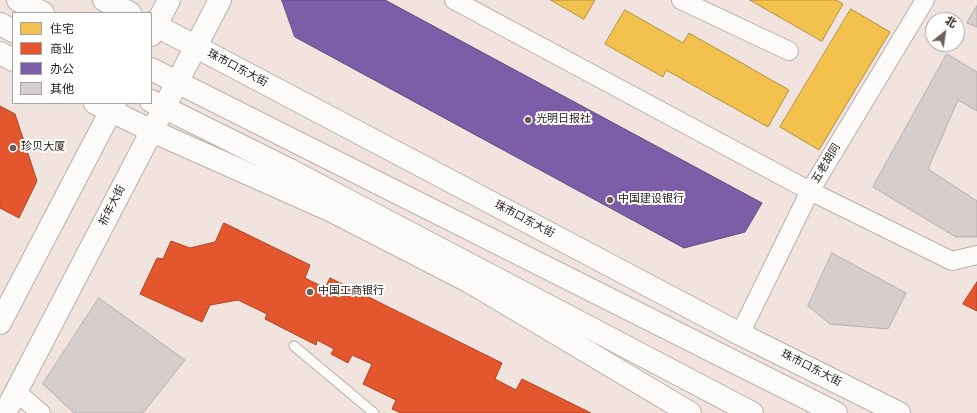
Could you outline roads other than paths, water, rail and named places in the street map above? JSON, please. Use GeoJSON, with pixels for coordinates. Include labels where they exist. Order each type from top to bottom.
{"type":"FeatureCollection","features":[{"type":"Feature","properties":{"kind":"main road"},"geometry":{"type":"LineString","coordinates":[[18,0],[41,12]]}},
{"type":"Feature","properties":{"kind":"main road"},"geometry":{"type":"LineString","coordinates":[[104,0],[128,12]]}},
{"type":"Feature","properties":{"kind":"main road"},"geometry":{"type":"LineString","coordinates":[[153,28],[169,0]]}},
{"type":"Feature","properties":{"kind":"main road","name":"祈年大街"},"geometry":{"type":"LineString","coordinates":[[5,413],[152,131],[158,104],[177,83],[220,0]]}},
{"type":"Feature","properties":{"kind":"main road"},"geometry":{"type":"LineString","coordinates":[[0,24],[12,30]]}},
{"type":"Feature","properties":{"kind":"main road","name":"珠市口东大街"},"geometry":{"type":"LineString","coordinates":[[153,28],[196,47],[740,334],[899,413]]}},
{"type":"Feature","properties":{"kind":"main road"},"geometry":{"type":"LineString","coordinates":[[0,53],[12,59]]}},
{"type":"Feature","properties":{"kind":"main road"},"geometry":{"type":"LineString","coordinates":[[152,69],[177,83],[836,413]]}},
{"type":"Feature","properties":{"kind":"main road"},"geometry":{"type":"LineString","coordinates":[[158,104],[288,169],[752,413]]}},
{"type":"Feature","properties":{"kind":"main road"},"geometry":{"type":"LineString","coordinates":[[0,323],[107,106],[152,131],[332,211],[470,282],[685,412]]}},
{"type":"Feature","properties":{"kind":"street"},"geometry":{"type":"LineString","coordinates":[[454,0],[810,191],[952,261],[977,255]]}},
{"type":"Feature","properties":{"kind":"street"},"geometry":{"type":"LineString","coordinates":[[681,0],[789,51]]}},
{"type":"Feature","properties":{"kind":"street","name":"五老胡同"},"geometry":{"type":"LineString","coordinates":[[740,334],[810,191],[925,0]]}},
{"type":"Feature","properties":{"kind":"street"},"geometry":{"type":"LineString","coordinates":[[16,392],[41,413]]}},
{"type":"Feature","properties":{"kind":"lane"},"geometry":{"type":"LineString","coordinates":[[294,346],[374,413]]}},
{"type":"Feature","properties":{"kind":"place","name":"光明日报社"},"geometry":{"type":"Point","coordinates":[528,120]}},
{"type":"Feature","properties":{"kind":"place","name":"珍贝大厦"},"geometry":{"type":"Point","coordinates":[13,148]}},
{"type":"Feature","properties":{"kind":"place","name":"中国建设银行"},"geometry":{"type":"Point","coordinates":[610,200]}},
{"type":"Feature","properties":{"kind":"place","name":"中国工商银行"},"geometry":{"type":"Point","coordinates":[310,292]}}]}
